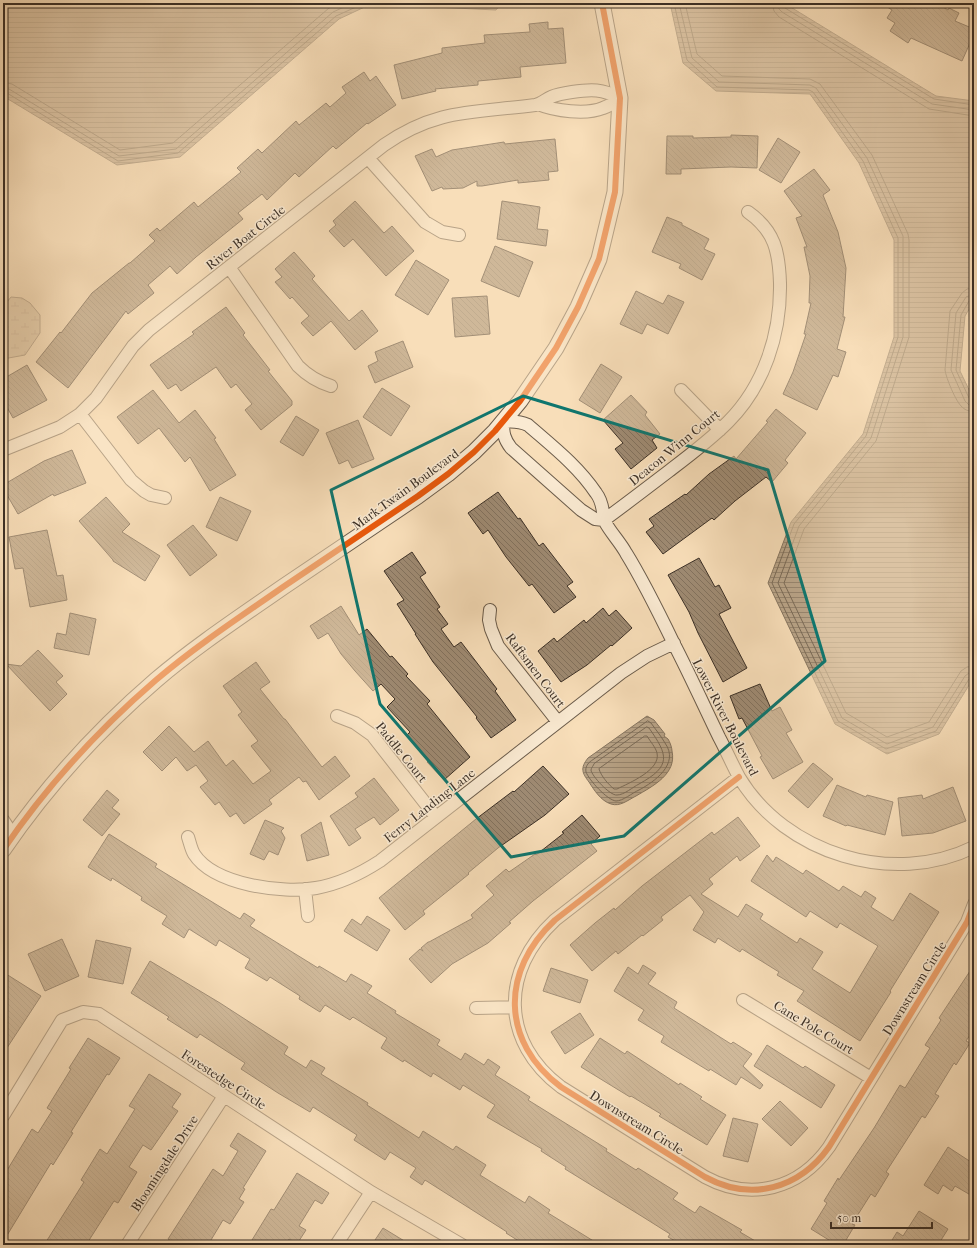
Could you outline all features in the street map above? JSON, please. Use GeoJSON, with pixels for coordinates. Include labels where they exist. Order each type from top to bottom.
{"type":"FeatureCollection","features":[{"type":"Feature","properties":{"kind":"street","name":"Mark Twain Boulevard"},"geometry":{"type":"LineString","coordinates":[[3,850],[7,838],[81,753],[113,719],[157,680],[224,628],[434,485],[474,452],[503,422],[528,390],[556,348],[578,307],[599,259],[615,192],[620,98],[602,3]]}},
{"type":"Feature","properties":{"kind":"street","name":"River Boat Circle"},"geometry":{"type":"LineString","coordinates":[[3,450],[48,432],[80,414],[96,398],[125,356],[141,338],[396,136],[410,128],[438,118],[466,112],[538,104],[556,95],[590,90],[600,91],[620,98]]}},
{"type":"Feature","properties":{"kind":"street","name":"River Boat Circle"},"geometry":{"type":"LineString","coordinates":[[538,104],[554,110],[597,110],[605,108],[620,98]]}},
{"type":"Feature","properties":{"kind":"street"},"geometry":{"type":"LineString","coordinates":[[368,158],[425,222],[442,232],[459,235]]}},
{"type":"Feature","properties":{"kind":"street","name":"Deacon Winn Court"},"geometry":{"type":"LineString","coordinates":[[604,520],[720,430],[745,402],[763,370],[773,343],[779,309],[779,267],[774,243],[770,234],[764,225],[748,212]]}},
{"type":"Feature","properties":{"kind":"street"},"geometry":{"type":"LineString","coordinates":[[229,267],[298,366],[312,378],[331,386]]}},
{"type":"Feature","properties":{"kind":"street"},"geometry":{"type":"LineString","coordinates":[[681,390],[720,430]]}},
{"type":"Feature","properties":{"kind":"street"},"geometry":{"type":"LineString","coordinates":[[80,414],[131,480],[147,493],[164,498]]}},
{"type":"Feature","properties":{"kind":"street","name":"Lower River Boulevard"},"geometry":{"type":"LineString","coordinates":[[503,422],[512,421],[528,425],[569,462],[597,494],[601,502],[604,520],[626,552],[674,644],[739,777],[759,803],[782,825],[809,842],[839,855],[873,863],[904,864],[937,859],[973,850]]}},
{"type":"Feature","properties":{"kind":"street"},"geometry":{"type":"LineString","coordinates":[[503,422],[505,440],[511,448],[581,510],[596,519],[604,520]]}},
{"type":"Feature","properties":{"kind":"street","name":"Raftsmen Court"},"geometry":{"type":"LineString","coordinates":[[490,610],[489,620],[491,629],[498,646],[558,722]]}},
{"type":"Feature","properties":{"kind":"street","name":"Ferry Landing Lane"},"geometry":{"type":"LineString","coordinates":[[188,837],[195,855],[212,870],[247,884],[286,890],[305,889],[347,879],[380,861],[634,664],[653,653],[674,644]]}},
{"type":"Feature","properties":{"kind":"street","name":"Paddle Court"},"geometry":{"type":"LineString","coordinates":[[337,716],[355,723],[372,735],[436,818]]}},
{"type":"Feature","properties":{"kind":"street","name":"Downstream Circle"},"geometry":{"type":"LineString","coordinates":[[739,777],[555,920],[531,948],[520,972],[515,996],[518,1028],[526,1049],[551,1080],[714,1182],[737,1189],[750,1190],[775,1187],[796,1178],[814,1165],[829,1147],[961,932],[967,922],[974,904]]}},
{"type":"Feature","properties":{"kind":"street"},"geometry":{"type":"LineString","coordinates":[[3,820],[9,829],[7,838]]}},
{"type":"Feature","properties":{"kind":"street"},"geometry":{"type":"LineString","coordinates":[[305,889],[308,916]]}},
{"type":"Feature","properties":{"kind":"street","name":"Cane Pole Court"},"geometry":{"type":"LineString","coordinates":[[742,1000],[871,1078]]}},
{"type":"Feature","properties":{"kind":"street"},"geometry":{"type":"LineString","coordinates":[[476,1008],[515,1007]]}},
{"type":"Feature","properties":{"kind":"street","name":"Forestedge Circle"},"geometry":{"type":"LineString","coordinates":[[3,1116],[62,1020],[83,1012],[98,1014],[371,1192],[462,1245]]}},
{"type":"Feature","properties":{"kind":"street","name":"Bloomingdale Drive"},"geometry":{"type":"LineString","coordinates":[[127,1245],[224,1096]]}},
{"type":"Feature","properties":{"kind":"street"},"geometry":{"type":"LineString","coordinates":[[336,1245],[371,1192]]}},
{"type":"Feature","properties":{"kind":"highlighted area"},"geometry":{"type":"Polygon","coordinates":[[[523,396],[768,470],[825,661],[624,836],[511,857],[380,704],[331,490],[523,396]]]}},
{"type":"Feature","properties":{"kind":"green space"},"geometry":{"type":"Polygon","coordinates":[[[11,297],[22,298],[30,303],[40,315],[40,333],[25,355],[3,359],[3,307],[11,297]]]}},
{"type":"Feature","properties":{"kind":"water"},"geometry":{"type":"Polygon","coordinates":[[[3,3],[502,3],[496,10],[371,4],[339,19],[180,157],[117,165],[3,96],[3,3]]]}},
{"type":"Feature","properties":{"kind":"water"},"geometry":{"type":"Polygon","coordinates":[[[670,3],[784,3],[936,96],[974,101],[974,301],[965,316],[960,371],[974,400],[974,677],[939,734],[887,754],[835,724],[768,583],[791,522],[863,434],[894,337],[894,240],[859,163],[810,94],[716,91],[683,63],[670,3]]]}},
{"type":"Feature","properties":{"kind":"water"},"geometry":{"type":"Polygon","coordinates":[[[647,716],[654,720],[665,734],[664,736],[668,739],[672,748],[673,759],[671,766],[667,773],[650,788],[624,803],[614,805],[607,803],[598,795],[585,776],[583,770],[584,765],[588,758],[647,716]]]}},
{"type":"Feature","properties":{"kind":"building"},"geometry":{"type":"Polygon","coordinates":[[[881,3],[937,3],[948,10],[949,8],[959,13],[955,21],[974,29],[974,34],[962,61],[911,38],[908,43],[890,31],[895,23],[887,18],[892,10],[881,3]]]}},
{"type":"Feature","properties":{"kind":"building"},"geometry":{"type":"Polygon","coordinates":[[[548,22],[548,29],[563,28],[566,63],[520,67],[521,77],[478,81],[478,85],[435,89],[436,91],[402,99],[394,65],[442,53],[442,48],[485,43],[484,35],[530,32],[529,24],[548,22]]]}},
{"type":"Feature","properties":{"kind":"building"},"geometry":{"type":"Polygon","coordinates":[[[364,72],[370,81],[376,76],[396,105],[368,124],[367,123],[336,149],[333,146],[299,177],[295,173],[267,200],[262,194],[238,213],[243,219],[177,274],[170,266],[148,285],[154,293],[128,314],[126,311],[68,388],[36,362],[92,293],[155,241],[149,235],[157,228],[160,231],[194,202],[198,207],[241,172],[237,168],[258,149],[262,153],[296,121],[299,125],[326,103],[330,107],[346,93],[342,87],[364,72]]]}},
{"type":"Feature","properties":{"kind":"building"},"geometry":{"type":"Polygon","coordinates":[[[731,135],[758,136],[757,168],[731,167],[681,169],[681,174],[666,174],[667,136],[693,136],[693,138],[731,137],[731,135]]]}},
{"type":"Feature","properties":{"kind":"building"},"geometry":{"type":"Polygon","coordinates":[[[778,138],[800,152],[781,183],[759,170],[778,138]]]}},
{"type":"Feature","properties":{"kind":"building"},"geometry":{"type":"Polygon","coordinates":[[[555,139],[558,171],[548,172],[549,180],[518,183],[518,180],[482,186],[477,186],[477,181],[463,188],[443,189],[442,187],[432,191],[415,156],[432,149],[436,157],[452,150],[504,142],[505,144],[555,139]]]}},
{"type":"Feature","properties":{"kind":"building"},"geometry":{"type":"Polygon","coordinates":[[[814,169],[830,190],[823,195],[838,232],[846,268],[843,317],[845,317],[837,349],[846,352],[838,377],[833,375],[817,410],[783,394],[793,372],[806,334],[804,334],[811,303],[809,303],[810,276],[804,247],[807,247],[796,218],[802,216],[784,191],[814,169]]]}},
{"type":"Feature","properties":{"kind":"building"},"geometry":{"type":"Polygon","coordinates":[[[355,201],[384,233],[392,226],[414,251],[386,276],[353,239],[344,247],[329,231],[336,225],[333,221],[355,201]]]}},
{"type":"Feature","properties":{"kind":"building"},"geometry":{"type":"Polygon","coordinates":[[[502,201],[540,207],[537,229],[548,230],[546,246],[497,239],[502,201]]]}},
{"type":"Feature","properties":{"kind":"building"},"geometry":{"type":"Polygon","coordinates":[[[667,217],[682,223],[682,225],[709,239],[704,249],[715,254],[702,280],[679,268],[681,264],[652,252],[667,217]]]}},
{"type":"Feature","properties":{"kind":"building"},"geometry":{"type":"Polygon","coordinates":[[[495,246],[533,262],[519,297],[481,281],[495,246]]]}},
{"type":"Feature","properties":{"kind":"building"},"geometry":{"type":"Polygon","coordinates":[[[294,252],[315,276],[312,279],[349,321],[362,310],[378,331],[355,350],[331,321],[313,336],[301,323],[309,316],[292,297],[290,299],[275,282],[282,277],[275,269],[294,252]]]}},
{"type":"Feature","properties":{"kind":"building"},"geometry":{"type":"Polygon","coordinates":[[[416,260],[449,280],[428,315],[395,295],[416,260]]]}},
{"type":"Feature","properties":{"kind":"building"},"geometry":{"type":"Polygon","coordinates":[[[636,291],[663,304],[668,295],[684,302],[668,334],[647,324],[642,334],[620,324],[636,291]]]}},
{"type":"Feature","properties":{"kind":"building"},"geometry":{"type":"Polygon","coordinates":[[[487,296],[490,334],[455,337],[452,298],[487,296]]]}},
{"type":"Feature","properties":{"kind":"building"},"geometry":{"type":"Polygon","coordinates":[[[226,307],[245,333],[243,335],[270,370],[268,371],[292,401],[292,405],[261,430],[245,410],[252,404],[236,384],[231,388],[216,367],[181,391],[176,384],[168,389],[150,365],[194,334],[192,332],[226,307]]]}},
{"type":"Feature","properties":{"kind":"building"},"geometry":{"type":"Polygon","coordinates":[[[403,341],[413,367],[375,383],[368,366],[378,361],[375,352],[403,341]]]}},
{"type":"Feature","properties":{"kind":"building"},"geometry":{"type":"Polygon","coordinates":[[[601,364],[622,377],[600,413],[579,400],[601,364]]]}},
{"type":"Feature","properties":{"kind":"building"},"geometry":{"type":"Polygon","coordinates":[[[27,365],[47,400],[13,418],[3,400],[3,379],[27,365]]]}},
{"type":"Feature","properties":{"kind":"building"},"geometry":{"type":"Polygon","coordinates":[[[382,388],[410,406],[391,436],[363,417],[382,388]]]}},
{"type":"Feature","properties":{"kind":"building"},"geometry":{"type":"Polygon","coordinates":[[[153,390],[179,423],[195,410],[216,438],[214,439],[236,475],[210,491],[190,457],[185,462],[159,428],[138,444],[117,417],[153,390]]]}},
{"type":"Feature","properties":{"kind":"building"},"geometry":{"type":"Polygon","coordinates":[[[631,395],[647,412],[645,415],[660,434],[652,440],[657,448],[631,469],[615,449],[623,443],[603,420],[631,395]]]}},
{"type":"Feature","properties":{"kind":"building"},"geometry":{"type":"Polygon","coordinates":[[[776,409],[806,433],[785,460],[788,463],[772,482],[766,477],[735,501],[714,520],[712,518],[663,554],[646,532],[654,526],[649,519],[685,494],[686,495],[709,474],[734,456],[736,459],[768,422],[766,421],[776,409]]]}},
{"type":"Feature","properties":{"kind":"building"},"geometry":{"type":"Polygon","coordinates":[[[296,416],[319,430],[303,456],[280,442],[296,416]]]}},
{"type":"Feature","properties":{"kind":"building"},"geometry":{"type":"Polygon","coordinates":[[[358,420],[374,459],[352,468],[348,460],[339,464],[326,433],[358,420]]]}},
{"type":"Feature","properties":{"kind":"building"},"geometry":{"type":"Polygon","coordinates":[[[72,450],[86,483],[54,496],[53,494],[18,514],[3,488],[3,485],[44,461],[72,450]]]}},
{"type":"Feature","properties":{"kind":"building"},"geometry":{"type":"Polygon","coordinates":[[[498,492],[518,519],[520,518],[539,546],[543,543],[573,582],[567,586],[576,597],[554,613],[532,584],[529,586],[506,557],[488,530],[483,534],[468,513],[498,492]]]}},
{"type":"Feature","properties":{"kind":"building"},"geometry":{"type":"Polygon","coordinates":[[[106,497],[130,524],[122,532],[160,556],[145,581],[113,561],[79,521],[106,497]]]}},
{"type":"Feature","properties":{"kind":"building"},"geometry":{"type":"Polygon","coordinates":[[[220,497],[251,511],[237,541],[206,527],[220,497]]]}},
{"type":"Feature","properties":{"kind":"building"},"geometry":{"type":"Polygon","coordinates":[[[193,525],[217,555],[190,576],[167,545],[193,525]]]}},
{"type":"Feature","properties":{"kind":"building"},"geometry":{"type":"Polygon","coordinates":[[[47,530],[57,576],[63,575],[67,600],[30,607],[23,568],[15,569],[9,537],[47,530]]]}},
{"type":"Feature","properties":{"kind":"building"},"geometry":{"type":"Polygon","coordinates":[[[412,552],[426,573],[420,577],[440,607],[437,609],[448,624],[441,629],[454,647],[461,642],[497,689],[495,691],[516,720],[491,738],[476,718],[477,717],[433,662],[397,604],[404,600],[384,571],[412,552]]]}},
{"type":"Feature","properties":{"kind":"building"},"geometry":{"type":"Polygon","coordinates":[[[699,558],[715,587],[719,585],[731,608],[719,614],[747,668],[723,682],[689,612],[668,575],[699,558]]]}},
{"type":"Feature","properties":{"kind":"building"},"geometry":{"type":"Polygon","coordinates":[[[341,606],[359,635],[367,629],[390,657],[392,656],[408,674],[406,676],[430,701],[427,704],[470,757],[444,780],[427,762],[428,761],[407,735],[410,732],[387,707],[395,699],[381,684],[373,691],[341,654],[328,633],[318,639],[310,626],[341,606]]]}},
{"type":"Feature","properties":{"kind":"building"},"geometry":{"type":"Polygon","coordinates":[[[603,608],[609,616],[616,610],[632,628],[612,646],[611,645],[587,665],[561,682],[538,651],[554,638],[557,642],[584,620],[586,623],[603,608]]]}},
{"type":"Feature","properties":{"kind":"building"},"geometry":{"type":"Polygon","coordinates":[[[70,613],[96,619],[89,655],[54,648],[57,633],[66,635],[70,613]]]}},
{"type":"Feature","properties":{"kind":"building"},"geometry":{"type":"Polygon","coordinates":[[[38,650],[63,676],[56,682],[67,694],[50,711],[6,664],[21,666],[38,650]]]}},
{"type":"Feature","properties":{"kind":"building"},"geometry":{"type":"Polygon","coordinates":[[[256,662],[270,682],[260,689],[322,767],[335,756],[350,776],[319,800],[306,781],[303,782],[299,777],[269,800],[272,804],[244,824],[236,813],[230,817],[219,802],[215,805],[200,787],[208,781],[196,765],[187,771],[176,757],[162,771],[143,752],[169,726],[194,752],[208,741],[226,766],[233,760],[253,784],[271,771],[251,746],[258,741],[238,715],[242,712],[223,686],[256,662]]]}},
{"type":"Feature","properties":{"kind":"building"},"geometry":{"type":"Polygon","coordinates":[[[760,684],[772,711],[780,707],[792,730],[786,733],[803,762],[773,779],[760,757],[762,756],[742,718],[739,719],[730,696],[760,684]]]}},
{"type":"Feature","properties":{"kind":"building"},"geometry":{"type":"Polygon","coordinates":[[[813,763],[833,779],[808,808],[788,791],[813,763]]]}},
{"type":"Feature","properties":{"kind":"building"},"geometry":{"type":"Polygon","coordinates":[[[543,766],[569,794],[545,815],[498,848],[468,873],[469,874],[423,911],[425,914],[405,930],[379,898],[476,819],[513,791],[514,792],[543,766]]]}},
{"type":"Feature","properties":{"kind":"building"},"geometry":{"type":"Polygon","coordinates":[[[374,778],[399,810],[380,825],[374,817],[355,829],[361,838],[349,846],[330,816],[358,797],[355,793],[374,778]]]}},
{"type":"Feature","properties":{"kind":"building"},"geometry":{"type":"Polygon","coordinates":[[[837,785],[866,797],[867,795],[893,802],[885,835],[846,826],[823,816],[837,785]]]}},
{"type":"Feature","properties":{"kind":"building"},"geometry":{"type":"Polygon","coordinates":[[[953,787],[966,821],[933,833],[902,836],[898,798],[922,795],[923,799],[953,787]]]}},
{"type":"Feature","properties":{"kind":"building"},"geometry":{"type":"Polygon","coordinates":[[[107,790],[119,800],[112,808],[120,814],[102,836],[83,820],[107,790]]]}},
{"type":"Feature","properties":{"kind":"building"},"geometry":{"type":"Polygon","coordinates":[[[582,815],[600,836],[591,844],[597,851],[533,901],[488,943],[452,964],[431,983],[409,959],[420,949],[423,951],[421,948],[428,942],[473,918],[471,915],[494,895],[486,886],[506,869],[509,872],[535,854],[536,855],[564,833],[562,832],[582,815]]]}},
{"type":"Feature","properties":{"kind":"building"},"geometry":{"type":"Polygon","coordinates":[[[738,817],[760,846],[740,861],[737,856],[709,879],[713,884],[701,894],[738,917],[746,904],[763,914],[760,919],[797,943],[800,938],[823,952],[812,969],[850,993],[878,946],[840,923],[837,928],[810,911],[806,917],[751,881],[767,855],[773,862],[776,857],[803,874],[806,870],[839,891],[843,886],[861,897],[865,891],[876,898],[871,907],[893,921],[910,893],[939,912],[860,1041],[797,1001],[804,991],[777,975],[779,972],[742,949],[740,952],[718,938],[715,943],[693,930],[704,912],[690,895],[661,917],[663,920],[643,936],[642,935],[618,954],[616,951],[592,971],[570,945],[595,923],[614,908],[615,910],[642,886],[712,832],[714,835],[738,817]]]}},
{"type":"Feature","properties":{"kind":"building"},"geometry":{"type":"Polygon","coordinates":[[[265,820],[284,828],[281,831],[285,838],[278,855],[269,851],[264,860],[250,854],[265,820]]]}},
{"type":"Feature","properties":{"kind":"building"},"geometry":{"type":"Polygon","coordinates":[[[321,822],[329,855],[307,861],[301,835],[321,822]]]}},
{"type":"Feature","properties":{"kind":"building"},"geometry":{"type":"Polygon","coordinates":[[[109,834],[157,864],[155,867],[240,919],[244,913],[255,920],[250,926],[318,968],[319,966],[346,982],[351,974],[372,986],[367,993],[396,1011],[395,1013],[440,1040],[437,1045],[461,1060],[465,1053],[484,1065],[488,1059],[500,1067],[495,1075],[530,1097],[528,1100],[607,1149],[606,1151],[636,1170],[638,1168],[678,1193],[673,1199],[695,1213],[700,1206],[742,1230],[740,1232],[762,1245],[686,1245],[680,1241],[679,1243],[668,1237],[670,1234],[565,1169],[566,1167],[541,1151],[542,1149],[487,1117],[495,1105],[463,1085],[460,1090],[433,1073],[431,1077],[381,1048],[387,1038],[353,1017],[350,1020],[325,1005],[320,1012],[299,999],[300,996],[270,977],[267,981],[245,968],[250,959],[219,940],[216,946],[189,929],[184,938],[162,924],[167,916],[141,900],[142,897],[112,878],[111,881],[88,867],[109,834]]]}},
{"type":"Feature","properties":{"kind":"building"},"geometry":{"type":"Polygon","coordinates":[[[367,916],[390,930],[377,951],[344,931],[352,919],[361,925],[367,916]]]}},
{"type":"Feature","properties":{"kind":"building"},"geometry":{"type":"Polygon","coordinates":[[[62,939],[79,976],[45,991],[28,954],[62,939]]]}},
{"type":"Feature","properties":{"kind":"building"},"geometry":{"type":"Polygon","coordinates":[[[96,940],[131,948],[123,984],[88,977],[96,940]]]}},
{"type":"Feature","properties":{"kind":"building"},"geometry":{"type":"Polygon","coordinates":[[[150,961],[220,1003],[288,1047],[284,1054],[306,1068],[311,1060],[325,1068],[321,1074],[368,1103],[367,1105],[419,1138],[423,1131],[453,1150],[456,1146],[486,1165],[480,1175],[525,1203],[529,1196],[550,1210],[548,1213],[600,1245],[525,1245],[425,1180],[422,1185],[410,1177],[416,1168],[390,1152],[385,1160],[354,1140],[357,1135],[313,1107],[310,1112],[278,1093],[241,1069],[245,1063],[200,1034],[197,1038],[167,1019],[169,1017],[131,993],[150,961]]]}},
{"type":"Feature","properties":{"kind":"building"},"geometry":{"type":"Polygon","coordinates":[[[643,965],[656,973],[648,984],[677,1002],[674,1008],[731,1044],[733,1042],[752,1054],[743,1066],[763,1085],[760,1089],[741,1077],[736,1085],[710,1069],[709,1071],[661,1042],[664,1036],[638,1020],[644,1010],[614,991],[628,967],[638,974],[643,965]]]}},
{"type":"Feature","properties":{"kind":"building"},"geometry":{"type":"Polygon","coordinates":[[[974,965],[974,1029],[966,1041],[970,1043],[956,1065],[954,1063],[935,1094],[939,1096],[925,1118],[922,1116],[886,1172],[889,1174],[875,1197],[871,1194],[852,1224],[855,1225],[843,1245],[837,1245],[811,1229],[827,1203],[824,1201],[838,1178],[839,1180],[874,1128],[900,1085],[905,1088],[930,1048],[925,1045],[941,1020],[939,1018],[974,965]]]}},
{"type":"Feature","properties":{"kind":"building"},"geometry":{"type":"Polygon","coordinates":[[[551,968],[588,980],[580,1003],[543,991],[551,968]]]}},
{"type":"Feature","properties":{"kind":"building"},"geometry":{"type":"Polygon","coordinates":[[[3,972],[41,996],[3,1054],[3,972]]]}},
{"type":"Feature","properties":{"kind":"building"},"geometry":{"type":"Polygon","coordinates":[[[580,1013],[594,1035],[565,1054],[551,1032],[580,1013]]]}},
{"type":"Feature","properties":{"kind":"building"},"geometry":{"type":"Polygon","coordinates":[[[88,1038],[120,1058],[109,1075],[107,1074],[71,1132],[73,1133],[53,1165],[51,1163],[3,1242],[3,1177],[32,1129],[38,1133],[52,1111],[47,1108],[71,1069],[69,1068],[88,1038]]]}},
{"type":"Feature","properties":{"kind":"building"},"geometry":{"type":"Polygon","coordinates":[[[600,1038],[625,1054],[627,1051],[679,1085],[680,1083],[702,1097],[700,1099],[726,1115],[707,1145],[659,1116],[661,1114],[581,1067],[600,1038]]]}},
{"type":"Feature","properties":{"kind":"building"},"geometry":{"type":"Polygon","coordinates":[[[767,1045],[803,1068],[805,1066],[835,1085],[821,1108],[754,1066],[767,1045]]]}},
{"type":"Feature","properties":{"kind":"building"},"geometry":{"type":"Polygon","coordinates":[[[149,1074],[181,1094],[172,1107],[178,1111],[151,1150],[143,1145],[129,1167],[137,1172],[118,1203],[114,1201],[86,1245],[44,1245],[84,1182],[81,1180],[100,1149],[107,1154],[135,1109],[129,1106],[149,1074]]]}},
{"type":"Feature","properties":{"kind":"building"},"geometry":{"type":"Polygon","coordinates":[[[780,1101],[808,1128],[791,1146],[762,1119],[780,1101]]]}},
{"type":"Feature","properties":{"kind":"building"},"geometry":{"type":"Polygon","coordinates":[[[733,1118],[758,1124],[748,1162],[723,1156],[733,1118]]]}},
{"type":"Feature","properties":{"kind":"building"},"geometry":{"type":"Polygon","coordinates":[[[238,1133],[266,1151],[243,1188],[245,1189],[239,1199],[244,1202],[230,1224],[223,1220],[208,1245],[178,1245],[168,1239],[213,1169],[223,1176],[238,1151],[230,1146],[238,1133]]]}},
{"type":"Feature","properties":{"kind":"building"},"geometry":{"type":"Polygon","coordinates":[[[948,1147],[974,1164],[974,1197],[955,1186],[952,1191],[943,1185],[938,1194],[924,1185],[948,1147]]]}},
{"type":"Feature","properties":{"kind":"building"},"geometry":{"type":"Polygon","coordinates":[[[297,1173],[329,1193],[322,1204],[315,1200],[299,1226],[306,1230],[297,1244],[289,1239],[285,1245],[260,1245],[252,1240],[271,1209],[274,1210],[297,1173]]]}},
{"type":"Feature","properties":{"kind":"building"},"geometry":{"type":"Polygon","coordinates":[[[919,1211],[948,1229],[938,1245],[889,1245],[897,1232],[903,1236],[919,1211]]]}},
{"type":"Feature","properties":{"kind":"building"},"geometry":{"type":"Polygon","coordinates":[[[383,1228],[411,1245],[383,1245],[375,1240],[383,1228]]]}},
{"type":"Feature","properties":{"kind":"cycle path"},"geometry":{"type":"LineString","coordinates":[[3,850],[37,804],[74,760],[93,739],[156,680],[187,655],[234,621],[448,474],[474,452],[495,431],[520,401],[556,348],[578,307],[599,259],[615,192],[620,98],[602,3]]}},
{"type":"Feature","properties":{"kind":"cycle path"},"geometry":{"type":"LineString","coordinates":[[739,777],[555,920],[537,940],[524,961],[517,983],[515,1006],[518,1028],[527,1049],[541,1069],[561,1087],[705,1177],[722,1185],[740,1189],[757,1190],[789,1182],[817,1161],[829,1147],[961,932],[967,922],[974,904]]}}]}
